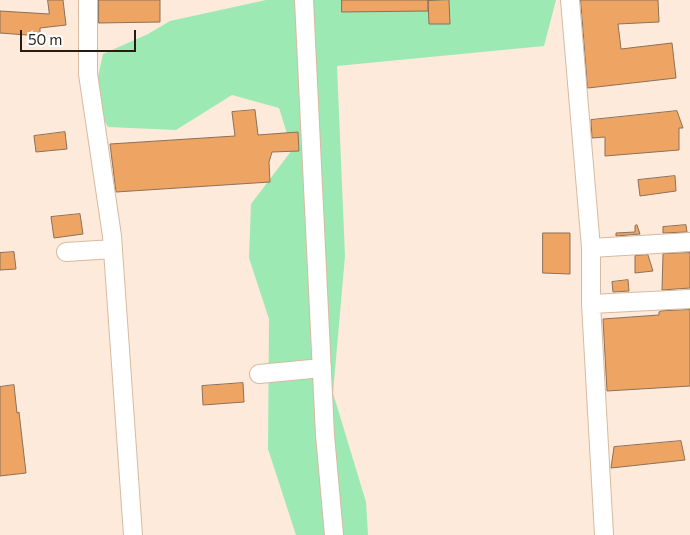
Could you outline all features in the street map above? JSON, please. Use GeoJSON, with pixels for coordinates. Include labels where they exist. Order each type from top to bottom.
{"type":"FeatureCollection","features":[{"type":"Feature","properties":{"kind":"street"},"geometry":{"type":"LineString","coordinates":[[88,0],[88,74],[113,249],[134,535]]}},
{"type":"Feature","properties":{"kind":"street"},"geometry":{"type":"LineString","coordinates":[[304,0],[325,435],[334,535]]}},
{"type":"Feature","properties":{"kind":"street"},"geometry":{"type":"LineString","coordinates":[[570,0],[591,248],[591,304],[604,535]]}},
{"type":"Feature","properties":{"kind":"street"},"geometry":{"type":"LineString","coordinates":[[591,248],[690,242]]}},
{"type":"Feature","properties":{"kind":"street"},"geometry":{"type":"LineString","coordinates":[[66,252],[113,249]]}},
{"type":"Feature","properties":{"kind":"street"},"geometry":{"type":"LineString","coordinates":[[591,304],[690,299]]}},
{"type":"Feature","properties":{"kind":"street"},"geometry":{"type":"LineString","coordinates":[[259,374],[322,368]]}},
{"type":"Feature","properties":{"kind":"green space"},"geometry":{"type":"Polygon","coordinates":[[[266,0],[556,0],[544,46],[337,66],[345,256],[333,393],[366,502],[368,535],[296,535],[268,449],[269,319],[249,258],[251,204],[292,150],[279,108],[232,95],[176,130],[108,127],[93,99],[103,54],[148,34],[170,21],[266,0]]]}},
{"type":"Feature","properties":{"kind":"building"},"geometry":{"type":"Polygon","coordinates":[[[48,0],[63,0],[66,25],[40,28],[40,36],[0,33],[0,11],[49,14],[48,0]]]}},
{"type":"Feature","properties":{"kind":"building"},"geometry":{"type":"Polygon","coordinates":[[[99,0],[160,0],[160,22],[99,23],[99,0]]]}},
{"type":"Feature","properties":{"kind":"building"},"geometry":{"type":"Polygon","coordinates":[[[342,0],[428,0],[428,11],[342,12],[342,0]]]}},
{"type":"Feature","properties":{"kind":"building"},"geometry":{"type":"Polygon","coordinates":[[[449,0],[450,24],[429,24],[428,1],[449,0]]]}},
{"type":"Feature","properties":{"kind":"building"},"geometry":{"type":"Polygon","coordinates":[[[581,0],[658,0],[659,22],[618,24],[621,49],[672,43],[676,78],[588,88],[581,0]]]}},
{"type":"Feature","properties":{"kind":"building"},"geometry":{"type":"Polygon","coordinates":[[[255,110],[258,135],[298,132],[299,151],[272,152],[269,162],[270,182],[116,192],[110,144],[235,136],[232,112],[255,110]]]}},
{"type":"Feature","properties":{"kind":"building"},"geometry":{"type":"Polygon","coordinates":[[[677,111],[683,128],[679,128],[679,150],[605,156],[605,137],[592,138],[591,120],[677,111]]]}},
{"type":"Feature","properties":{"kind":"building"},"geometry":{"type":"Polygon","coordinates":[[[65,132],[67,149],[36,152],[34,136],[65,132]]]}},
{"type":"Feature","properties":{"kind":"building"},"geometry":{"type":"Polygon","coordinates":[[[675,176],[676,191],[640,196],[638,180],[675,176]]]}},
{"type":"Feature","properties":{"kind":"building"},"geometry":{"type":"Polygon","coordinates":[[[80,214],[83,234],[54,238],[51,217],[80,214]]]}},
{"type":"Feature","properties":{"kind":"building"},"geometry":{"type":"Polygon","coordinates":[[[637,225],[640,234],[616,236],[616,233],[635,232],[635,226],[637,225]]]}},
{"type":"Feature","properties":{"kind":"building"},"geometry":{"type":"Polygon","coordinates":[[[686,225],[687,232],[663,233],[663,227],[686,225]]]}},
{"type":"Feature","properties":{"kind":"building"},"geometry":{"type":"Polygon","coordinates":[[[543,233],[570,233],[570,274],[543,273],[543,233]]]}},
{"type":"Feature","properties":{"kind":"building"},"geometry":{"type":"Polygon","coordinates":[[[14,252],[16,269],[0,270],[0,253],[14,252]]]}},
{"type":"Feature","properties":{"kind":"building"},"geometry":{"type":"Polygon","coordinates":[[[690,253],[690,288],[662,290],[663,254],[690,253]]]}},
{"type":"Feature","properties":{"kind":"building"},"geometry":{"type":"Polygon","coordinates":[[[648,255],[653,271],[635,273],[635,256],[648,255]]]}},
{"type":"Feature","properties":{"kind":"building"},"geometry":{"type":"Polygon","coordinates":[[[628,280],[629,291],[613,292],[612,282],[628,280]]]}},
{"type":"Feature","properties":{"kind":"building"},"geometry":{"type":"Polygon","coordinates":[[[690,310],[690,386],[607,391],[603,319],[659,315],[661,311],[690,310]]]}},
{"type":"Feature","properties":{"kind":"building"},"geometry":{"type":"Polygon","coordinates":[[[243,383],[244,402],[203,405],[202,386],[243,383]]]}},
{"type":"Feature","properties":{"kind":"building"},"geometry":{"type":"Polygon","coordinates":[[[14,385],[26,473],[0,476],[0,387],[14,385]]]}},
{"type":"Feature","properties":{"kind":"building"},"geometry":{"type":"Polygon","coordinates":[[[681,441],[685,460],[611,468],[614,447],[681,441]]]}}]}
